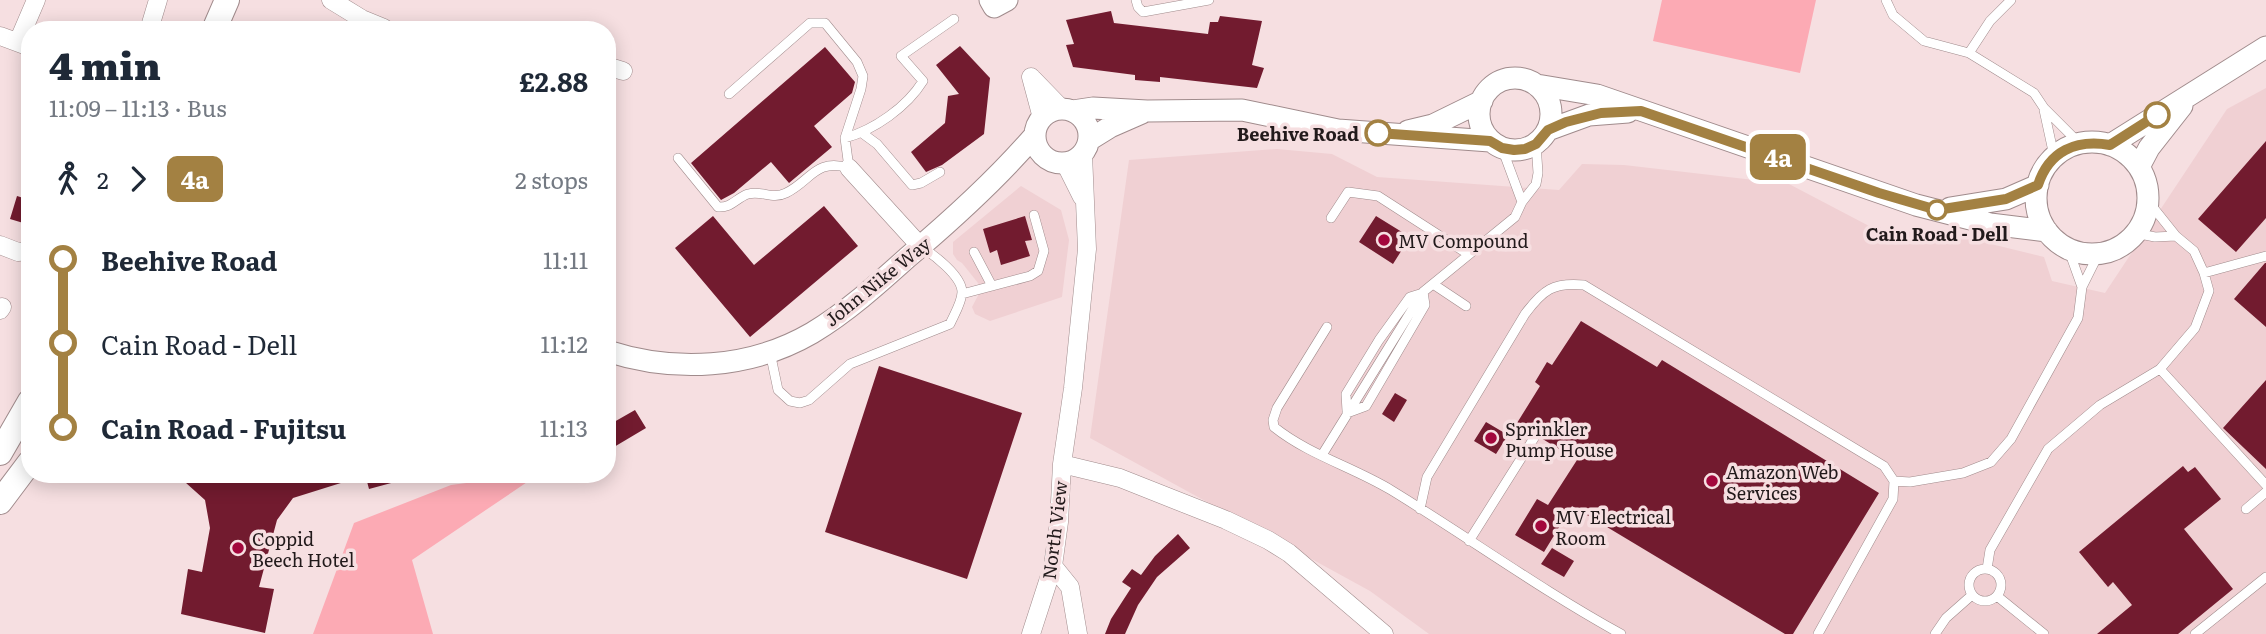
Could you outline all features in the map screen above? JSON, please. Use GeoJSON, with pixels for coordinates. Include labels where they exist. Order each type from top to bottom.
{"type":"FeatureCollection","features":[{"type":"Feature","properties":{"kind":"main road"},"geometry":{"type":"LineString","coordinates":[[218,21],[228,0]]}},
{"type":"Feature","properties":{"kind":"main road"},"geometry":{"type":"LineString","coordinates":[[0,453],[21,417]]}},
{"type":"Feature","properties":{"kind":"main road"},"geometry":{"type":"LineString","coordinates":[[0,472],[21,444]]}},
{"type":"Feature","properties":{"kind":"main road"},"geometry":{"type":"LineString","coordinates":[[0,502],[21,474]]}},
{"type":"Feature","properties":{"kind":"street"},"geometry":{"type":"LineString","coordinates":[[30,21],[36,0]]}},
{"type":"Feature","properties":{"kind":"street"},"geometry":{"type":"LineString","coordinates":[[152,21],[158,0]]}},
{"type":"Feature","properties":{"kind":"street"},"geometry":{"type":"LineString","coordinates":[[331,0],[367,21]]}},
{"type":"Feature","properties":{"kind":"street"},"geometry":{"type":"LineString","coordinates":[[0,36],[21,44]]}},
{"type":"Feature","properties":{"kind":"street"},"geometry":{"type":"LineString","coordinates":[[2110,145],[2266,47]]}},
{"type":"Feature","properties":{"kind":"street"},"geometry":{"type":"LineString","coordinates":[[1071,154],[1038,150],[1038,127],[1031,77],[1086,123],[1071,154],[1084,200],[1087,249],[1073,388],[1062,464],[1120,478],[1226,520],[1268,540],[1289,553],[1384,634]]}},
{"type":"Feature","properties":{"kind":"street"},"geometry":{"type":"LineString","coordinates":[[1396,134],[1433,125],[1482,101],[1493,86],[1510,79],[1519,79],[1536,85],[1597,95],[1879,193],[1937,210],[1990,224],[2047,231]]}},
{"type":"Feature","properties":{"kind":"street"},"geometry":{"type":"LineString","coordinates":[[1536,85],[1549,101],[1551,120],[1542,137]]}},
{"type":"Feature","properties":{"kind":"street"},"geometry":{"type":"LineString","coordinates":[[2139,167],[2149,148],[2192,94]]}},
{"type":"Feature","properties":{"kind":"street"},"geometry":{"type":"LineString","coordinates":[[1482,101],[1480,121],[1496,144]]}},
{"type":"Feature","properties":{"kind":"street"},"geometry":{"type":"LineString","coordinates":[[1038,127],[1055,110],[1242,110],[1338,130],[1496,144],[1514,150],[1525,149],[1542,137],[1601,113],[1641,111]]}},
{"type":"Feature","properties":{"kind":"street","name":"John Nike Way"},"geometry":{"type":"LineString","coordinates":[[1005,170],[1071,154],[1110,127],[1147,111]]}},
{"type":"Feature","properties":{"kind":"street","name":"John Nike Way"},"geometry":{"type":"LineString","coordinates":[[616,354],[668,365],[708,365],[741,361],[770,352],[811,333],[921,247],[1005,170],[1038,127]]}},
{"type":"Feature","properties":{"kind":"street"},"geometry":{"type":"LineString","coordinates":[[2079,143],[2110,145],[2126,153],[2139,167],[2147,189],[2148,201],[2144,219],[2135,233],[2125,243],[2099,253],[2078,252],[2056,241],[2047,231],[2037,209],[2041,174],[2054,156],[2079,143]]}},
{"type":"Feature","properties":{"kind":"street"},"geometry":{"type":"LineString","coordinates":[[849,168],[921,247]]}},
{"type":"Feature","properties":{"kind":"street"},"geometry":{"type":"LineString","coordinates":[[1937,210],[1999,201],[2038,185]]}},
{"type":"Feature","properties":{"kind":"street"},"geometry":{"type":"LineString","coordinates":[[0,245],[21,250]]}},
{"type":"Feature","properties":{"kind":"street","name":"North View"},"geometry":{"type":"LineString","coordinates":[[1031,634],[1053,566],[1062,464]]}},
{"type":"Feature","properties":{"kind":"street"},"geometry":{"type":"LineString","coordinates":[[1053,566],[1070,587],[1078,634]]}},
{"type":"Feature","properties":{"kind":"lane"},"geometry":{"type":"LineString","coordinates":[[1136,0],[1143,12],[1209,0]]}},
{"type":"Feature","properties":{"kind":"lane"},"geometry":{"type":"LineString","coordinates":[[1886,0],[1893,15],[1924,41],[1969,53],[2034,93],[2044,108],[2079,143]]}},
{"type":"Feature","properties":{"kind":"lane"},"geometry":{"type":"LineString","coordinates":[[1969,53],[1990,21],[2011,0]]}},
{"type":"Feature","properties":{"kind":"lane"},"geometry":{"type":"LineString","coordinates":[[845,138],[862,134],[914,97],[923,81],[901,56],[954,19]]}},
{"type":"Feature","properties":{"kind":"lane"},"geometry":{"type":"LineString","coordinates":[[678,159],[718,206],[725,207],[752,193],[770,197],[787,193],[828,164],[849,168],[845,138],[863,76],[857,62],[825,23],[810,23],[729,94]]}},
{"type":"Feature","properties":{"kind":"lane"},"geometry":{"type":"LineString","coordinates":[[2044,108],[2054,156]]}},
{"type":"Feature","properties":{"kind":"lane"},"geometry":{"type":"LineString","coordinates":[[862,134],[877,144],[912,185],[940,172]]}},
{"type":"Feature","properties":{"kind":"lane"},"geometry":{"type":"LineString","coordinates":[[1322,455],[1347,413],[1346,394],[1379,340],[1410,297],[1423,292],[1515,216],[1536,184],[1542,137]]}},
{"type":"Feature","properties":{"kind":"lane"},"geometry":{"type":"LineString","coordinates":[[1496,144],[1522,202]]}},
{"type":"Feature","properties":{"kind":"lane"},"geometry":{"type":"LineString","coordinates":[[1331,218],[1348,192],[1378,196],[1468,254]]}},
{"type":"Feature","properties":{"kind":"lane"},"geometry":{"type":"LineString","coordinates":[[1987,569],[1990,550],[2048,449],[2100,405],[2160,369],[2195,328],[2209,291],[2204,273],[2194,251],[2176,236],[2148,201]]}},
{"type":"Feature","properties":{"kind":"lane"},"geometry":{"type":"LineString","coordinates":[[962,294],[1030,276],[1038,271],[1044,251],[1034,215]]}},
{"type":"Feature","properties":{"kind":"lane"},"geometry":{"type":"LineString","coordinates":[[2135,233],[2155,237],[2176,236]]}},
{"type":"Feature","properties":{"kind":"lane"},"geometry":{"type":"LineString","coordinates":[[770,352],[778,390],[790,401],[800,403],[809,400],[850,364],[950,324],[962,294],[961,286],[934,255],[921,247]]}},
{"type":"Feature","properties":{"kind":"lane"},"geometry":{"type":"LineString","coordinates":[[2068,248],[2082,287]]}},
{"type":"Feature","properties":{"kind":"lane"},"geometry":{"type":"LineString","coordinates":[[974,252],[992,286]]}},
{"type":"Feature","properties":{"kind":"lane"},"geometry":{"type":"LineString","coordinates":[[1894,481],[1910,482],[1963,473],[1991,462],[2011,439],[2078,318],[2082,287],[2099,253]]}},
{"type":"Feature","properties":{"kind":"lane"},"geometry":{"type":"LineString","coordinates":[[2204,273],[2266,256]]}},
{"type":"Feature","properties":{"kind":"lane"},"geometry":{"type":"LineString","coordinates":[[1420,509],[1427,477],[1525,314],[1539,295],[1563,283],[1584,285],[1884,466],[1894,481],[1893,499],[1818,634]]}},
{"type":"Feature","properties":{"kind":"lane"},"geometry":{"type":"LineString","coordinates":[[1433,284],[1466,306]]}},
{"type":"Feature","properties":{"kind":"lane"},"geometry":{"type":"LineString","coordinates":[[1347,413],[1366,406],[1425,305],[1423,292]]}},
{"type":"Feature","properties":{"kind":"lane"},"geometry":{"type":"LineString","coordinates":[[1327,327],[1277,408],[1274,427],[1289,439],[1389,488],[1584,614],[1621,634]]}},
{"type":"Feature","properties":{"kind":"lane"},"geometry":{"type":"LineString","coordinates":[[2160,369],[2266,485]]}},
{"type":"Feature","properties":{"kind":"lane"},"geometry":{"type":"LineString","coordinates":[[1469,541],[1534,438]]}},
{"type":"Feature","properties":{"kind":"lane"},"geometry":{"type":"LineString","coordinates":[[2246,509],[2266,492]]}},
{"type":"Feature","properties":{"kind":"lane"},"geometry":{"type":"LineString","coordinates":[[1977,570],[1994,571],[2001,579],[1997,596],[1987,601],[1972,595],[1969,584],[1977,570]]}},
{"type":"Feature","properties":{"kind":"lane"},"geometry":{"type":"LineString","coordinates":[[2195,634],[2266,577]]}},
{"type":"Feature","properties":{"kind":"lane"},"geometry":{"type":"LineString","coordinates":[[1935,634],[1946,618],[1972,595]]}},
{"type":"Feature","properties":{"kind":"lane"},"geometry":{"type":"LineString","coordinates":[[1997,596],[2044,634]]}},
{"type":"Feature","properties":{"kind":"shaded area"},"geometry":{"type":"Polygon","coordinates":[[[1662,0],[1816,0],[1800,73],[1653,41],[1662,0]]]}},
{"type":"Feature","properties":{"kind":"shaded area"},"geometry":{"type":"Polygon","coordinates":[[[2266,88],[2266,634],[1429,634],[1370,591],[1090,438],[1129,160],[1277,149],[1332,154],[1377,177],[1559,190],[1582,164],[1624,165],[1789,184],[1871,227],[1954,235],[2044,257],[2052,281],[2105,293],[2227,109],[2266,88]]]}},
{"type":"Feature","properties":{"kind":"shaded area"},"geometry":{"type":"Polygon","coordinates":[[[1021,186],[1061,210],[1069,240],[1062,297],[990,321],[975,314],[972,307],[982,288],[953,254],[953,242],[1021,186]]]}},
{"type":"Feature","properties":{"kind":"shaded area"},"geometry":{"type":"Polygon","coordinates":[[[526,483],[412,560],[433,634],[313,634],[354,523],[451,485],[526,483]]]}},
{"type":"Feature","properties":{"kind":"building"},"geometry":{"type":"Polygon","coordinates":[[[1111,11],[1114,23],[1208,34],[1210,22],[1218,22],[1220,16],[1262,21],[1252,65],[1264,68],[1257,88],[1160,77],[1160,82],[1135,80],[1135,75],[1073,67],[1066,45],[1074,44],[1066,20],[1111,11]]]}},
{"type":"Feature","properties":{"kind":"building"},"geometry":{"type":"Polygon","coordinates":[[[960,46],[990,78],[984,134],[942,165],[926,172],[911,152],[945,123],[948,96],[959,94],[936,65],[960,46]]]}},
{"type":"Feature","properties":{"kind":"building"},"geometry":{"type":"Polygon","coordinates":[[[825,47],[855,82],[852,93],[814,126],[832,147],[789,183],[771,162],[734,193],[721,200],[691,163],[825,47]]]}},
{"type":"Feature","properties":{"kind":"building"},"geometry":{"type":"Polygon","coordinates":[[[2266,141],[2266,218],[2236,252],[2198,219],[2266,141]]]}},
{"type":"Feature","properties":{"kind":"building"},"geometry":{"type":"Polygon","coordinates":[[[17,196],[21,197],[21,222],[10,219],[17,196]]]}},
{"type":"Feature","properties":{"kind":"building"},"geometry":{"type":"Polygon","coordinates":[[[824,206],[858,246],[750,337],[675,248],[713,216],[754,265],[824,206]]]}},
{"type":"Feature","properties":{"kind":"building"},"geometry":{"type":"Polygon","coordinates":[[[1025,216],[1032,240],[1025,241],[1030,256],[1001,265],[997,250],[990,253],[983,229],[1025,216]]]}},
{"type":"Feature","properties":{"kind":"building","name":"MV Compound"},"geometry":{"type":"Polygon","coordinates":[[[1376,216],[1410,237],[1393,264],[1359,242],[1376,216]]]}},
{"type":"Feature","properties":{"kind":"building"},"geometry":{"type":"Polygon","coordinates":[[[2266,263],[2266,327],[2234,299],[2266,263]]]}},
{"type":"Feature","properties":{"kind":"building","name":"Amazon Web Services"},"geometry":{"type":"Polygon","coordinates":[[[1581,321],[1657,367],[1662,360],[1879,493],[1793,634],[1785,634],[1572,506],[1544,552],[1515,535],[1537,499],[1548,505],[1577,460],[1541,438],[1537,432],[1531,432],[1517,423],[1540,386],[1535,382],[1547,362],[1552,365],[1581,321]]]}},
{"type":"Feature","properties":{"kind":"building"},"geometry":{"type":"Polygon","coordinates":[[[879,366],[1022,413],[967,579],[825,532],[879,366]]]}},
{"type":"Feature","properties":{"kind":"building"},"geometry":{"type":"Polygon","coordinates":[[[2266,380],[2266,469],[2223,428],[2266,380]]]}},
{"type":"Feature","properties":{"kind":"building"},"geometry":{"type":"Polygon","coordinates":[[[1395,393],[1407,400],[1394,422],[1382,414],[1395,393]]]}},
{"type":"Feature","properties":{"kind":"building"},"geometry":{"type":"Polygon","coordinates":[[[635,410],[646,428],[616,446],[616,421],[635,410]]]}},
{"type":"Feature","properties":{"kind":"building","name":"Sprinkler Pump House"},"geometry":{"type":"Polygon","coordinates":[[[1486,422],[1508,435],[1496,454],[1474,441],[1486,422]]]}},
{"type":"Feature","properties":{"kind":"building"},"geometry":{"type":"Polygon","coordinates":[[[2183,466],[2188,472],[2195,467],[2221,499],[2184,529],[2233,589],[2178,634],[2097,634],[2132,605],[2113,582],[2108,587],[2079,552],[2183,466]]]}},
{"type":"Feature","properties":{"kind":"building","name":"Coppid Beech Hotel"},"geometry":{"type":"Polygon","coordinates":[[[186,483],[341,483],[293,498],[277,520],[259,587],[274,589],[265,633],[181,614],[188,569],[202,572],[210,528],[205,500],[186,483]]]}},
{"type":"Feature","properties":{"kind":"building"},"geometry":{"type":"Polygon","coordinates":[[[367,483],[391,483],[369,489],[367,483]]]}},
{"type":"Feature","properties":{"kind":"building"},"geometry":{"type":"Polygon","coordinates":[[[1178,534],[1190,548],[1157,577],[1138,605],[1125,634],[1105,634],[1111,619],[1131,588],[1122,582],[1132,569],[1141,575],[1155,556],[1178,534]]]}},
{"type":"Feature","properties":{"kind":"building"},"geometry":{"type":"Polygon","coordinates":[[[1552,548],[1574,561],[1564,577],[1541,564],[1552,548]]]}},
{"type":"Feature","properties":{"kind":"bus line","name":"4a"},"geometry":{"type":"LineString","coordinates":[[1378,133],[1490,141],[1502,148],[1514,150],[1536,144],[1548,130],[1566,122],[1601,113],[1641,111],[1879,193],[1937,210],[2012,197],[2038,185],[2047,165],[2066,148],[2079,143],[2110,145],[2157,115]]}},
{"type":"Feature","properties":{"kind":"place","name":"Beehive Road"},"geometry":{"type":"Point","coordinates":[1378,133]}},
{"type":"Feature","properties":{"kind":"place","name":"Cain Road - Dell"},"geometry":{"type":"Point","coordinates":[1937,210]}},
{"type":"Feature","properties":{"kind":"place","name":"MV Compound"},"geometry":{"type":"Point","coordinates":[1384,240]}},
{"type":"Feature","properties":{"kind":"place","name":"Sprinkler Pump House"},"geometry":{"type":"Point","coordinates":[1491,438]}},
{"type":"Feature","properties":{"kind":"place","name":"Amazon Web Services"},"geometry":{"type":"Point","coordinates":[1712,481]}},
{"type":"Feature","properties":{"kind":"place","name":"MV Electrical Room"},"geometry":{"type":"Point","coordinates":[1541,526]}},
{"type":"Feature","properties":{"kind":"place","name":"Coppid Beech Hotel"},"geometry":{"type":"Point","coordinates":[238,548]}}]}
